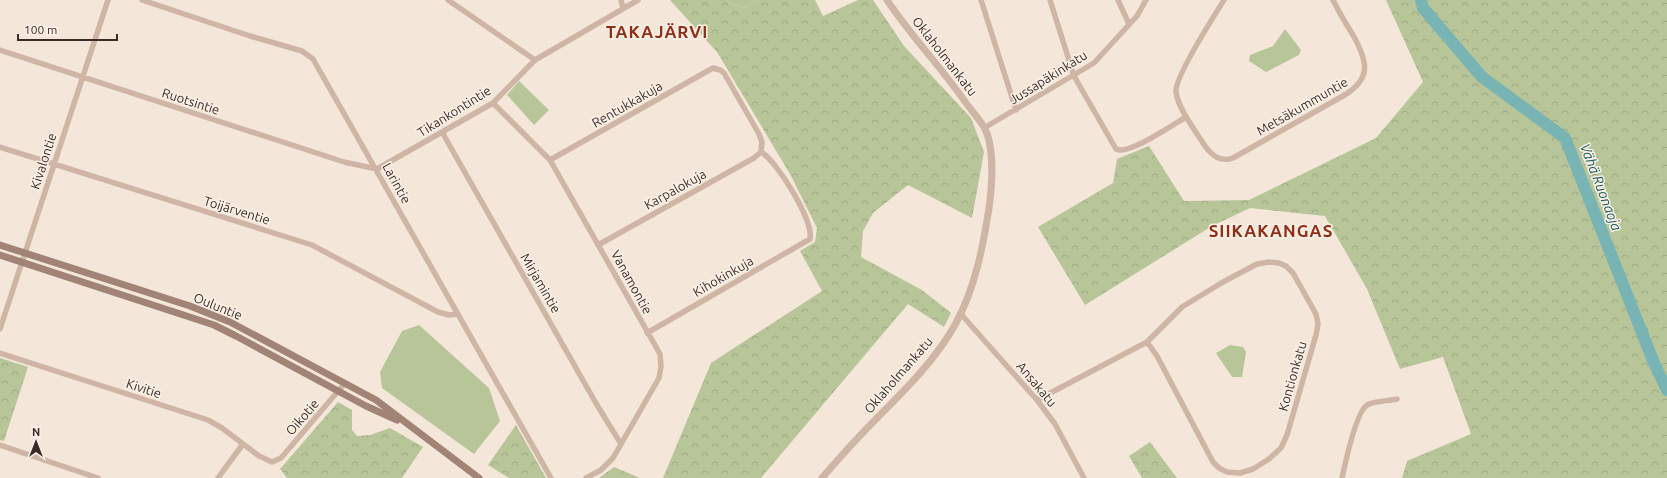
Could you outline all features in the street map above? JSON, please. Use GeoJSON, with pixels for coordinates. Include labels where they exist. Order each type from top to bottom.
{"type":"FeatureCollection","features":[{"type":"Feature","properties":{"kind":"main road","name":"Ouluntie"},"geometry":{"type":"LineString","coordinates":[[0,246],[190,306],[230,322],[376,400],[479,478]]}},
{"type":"Feature","properties":{"kind":"main road","name":"Ouluntie"},"geometry":{"type":"LineString","coordinates":[[0,255],[213,325],[339,391],[410,426]]}},
{"type":"Feature","properties":{"kind":"street","name":"Kivalontie"},"geometry":{"type":"LineString","coordinates":[[0,329],[108,0]]}},
{"type":"Feature","properties":{"kind":"street","name":"Larintie"},"geometry":{"type":"LineString","coordinates":[[142,0],[307,53],[317,64],[551,478]]}},
{"type":"Feature","properties":{"kind":"street"},"geometry":{"type":"LineString","coordinates":[[450,0],[535,60]]}},
{"type":"Feature","properties":{"kind":"street"},"geometry":{"type":"LineString","coordinates":[[621,0],[623,8]]}},
{"type":"Feature","properties":{"kind":"street","name":"Tikankontintie"},"geometry":{"type":"LineString","coordinates":[[377,169],[493,103],[535,60],[638,0]]}},
{"type":"Feature","properties":{"kind":"street","name":"Oklaholmankatu"},"geometry":{"type":"LineString","coordinates":[[822,478],[921,371],[942,345],[968,296],[977,268],[986,229],[991,194],[991,156],[984,128],[946,74],[916,39],[887,0]]}},
{"type":"Feature","properties":{"kind":"street"},"geometry":{"type":"LineString","coordinates":[[981,0],[1016,110]]}},
{"type":"Feature","properties":{"kind":"street"},"geometry":{"type":"LineString","coordinates":[[1050,0],[1074,76],[1113,145],[1118,150],[1124,151],[1131,148],[1186,117]]}},
{"type":"Feature","properties":{"kind":"street"},"geometry":{"type":"LineString","coordinates":[[1118,0],[1129,24]]}},
{"type":"Feature","properties":{"kind":"street","name":"Jussapäkinkatu"},"geometry":{"type":"LineString","coordinates":[[984,128],[1094,63],[1129,24],[1146,0]]}},
{"type":"Feature","properties":{"kind":"street","name":"Metsäkummuntie"},"geometry":{"type":"LineString","coordinates":[[1224,0],[1176,83],[1176,95],[1186,117],[1210,152],[1219,159],[1229,160],[1353,91],[1364,76],[1364,58],[1358,44],[1332,0]]}},
{"type":"Feature","properties":{"kind":"street","name":"Ruotsintie"},"geometry":{"type":"LineString","coordinates":[[0,50],[353,165],[377,169]]}},
{"type":"Feature","properties":{"kind":"street","name":"Rentukkakuja"},"geometry":{"type":"LineString","coordinates":[[550,160],[709,70],[716,69],[725,74],[733,92],[760,137],[762,146],[761,152]]}},
{"type":"Feature","properties":{"kind":"street","name":"Vanamontie"},"geometry":{"type":"LineString","coordinates":[[493,103],[550,160],[660,354],[661,370],[659,378],[621,444],[610,462],[601,470],[586,478]]}},
{"type":"Feature","properties":{"kind":"street","name":"Mirjamintie"},"geometry":{"type":"LineString","coordinates":[[442,132],[597,405],[621,444]]}},
{"type":"Feature","properties":{"kind":"street","name":"Toijärventie"},"geometry":{"type":"LineString","coordinates":[[0,147],[312,245],[438,312],[449,315],[458,314]]}},
{"type":"Feature","properties":{"kind":"street","name":"Kihokinkuja"},"geometry":{"type":"LineString","coordinates":[[647,333],[810,239],[810,226],[785,178],[768,157],[761,152]]}},
{"type":"Feature","properties":{"kind":"street","name":"Karpalokuja"},"geometry":{"type":"LineString","coordinates":[[598,244],[754,158],[761,152]]}},
{"type":"Feature","properties":{"kind":"street","name":"Kontionkatu"},"geometry":{"type":"LineString","coordinates":[[1037,400],[1147,342],[1185,305],[1252,266],[1262,263],[1279,263],[1289,269],[1314,309],[1317,318],[1316,335],[1283,444],[1269,459],[1253,469],[1240,474],[1227,472],[1219,468],[1213,462],[1157,356],[1147,342]]}},
{"type":"Feature","properties":{"kind":"street","name":"Ansakatu"},"geometry":{"type":"LineString","coordinates":[[960,313],[1037,400],[1055,424],[1083,477]]}},
{"type":"Feature","properties":{"kind":"street","name":"Kivitie"},"geometry":{"type":"LineString","coordinates":[[0,352],[208,420],[222,428],[259,456],[272,462]]}},
{"type":"Feature","properties":{"kind":"street","name":"Oikotie"},"geometry":{"type":"LineString","coordinates":[[272,462],[281,458],[345,383]]}},
{"type":"Feature","properties":{"kind":"street"},"geometry":{"type":"LineString","coordinates":[[1342,478],[1358,420],[1363,408],[1368,405],[1397,399]]}},
{"type":"Feature","properties":{"kind":"street"},"geometry":{"type":"LineString","coordinates":[[218,478],[242,444]]}},
{"type":"Feature","properties":{"kind":"street"},"geometry":{"type":"LineString","coordinates":[[0,445],[89,477],[98,478]]}},
{"type":"Feature","properties":{"kind":"green space"},"geometry":{"type":"Polygon","coordinates":[[[670,0],[727,0],[729,3],[744,8],[757,0],[815,0],[823,16],[858,0],[873,0],[904,46],[971,118],[984,152],[972,218],[908,185],[873,213],[863,231],[861,257],[922,290],[951,313],[944,327],[908,304],[761,478],[663,478],[711,363],[822,291],[800,251],[815,242],[817,228],[790,174],[717,52],[670,0]]]}},
{"type":"Feature","properties":{"kind":"green space"},"geometry":{"type":"Polygon","coordinates":[[[727,0],[757,0],[744,8],[729,3],[727,0]]]}},
{"type":"Feature","properties":{"kind":"green space"},"geometry":{"type":"Polygon","coordinates":[[[1386,0],[1667,0],[1667,478],[1402,478],[1407,461],[1471,434],[1443,357],[1400,369],[1367,289],[1325,216],[1250,208],[1212,226],[1085,305],[1038,227],[1113,183],[1117,159],[1149,146],[1184,201],[1249,200],[1376,138],[1423,82],[1386,0]]]}},
{"type":"Feature","properties":{"kind":"green space"},"geometry":{"type":"Polygon","coordinates":[[[1285,29],[1301,50],[1299,55],[1266,72],[1249,61],[1250,55],[1273,46],[1285,29]]]}},
{"type":"Feature","properties":{"kind":"green space"},"geometry":{"type":"Polygon","coordinates":[[[519,81],[549,110],[534,125],[507,95],[519,81]]]}},
{"type":"Feature","properties":{"kind":"green space"},"geometry":{"type":"Polygon","coordinates":[[[419,325],[489,388],[500,421],[474,454],[382,388],[380,372],[402,331],[419,325]]]}},
{"type":"Feature","properties":{"kind":"green space"},"geometry":{"type":"Polygon","coordinates":[[[1230,345],[1243,347],[1246,352],[1242,377],[1232,377],[1216,353],[1230,345]]]}},
{"type":"Feature","properties":{"kind":"green space"},"geometry":{"type":"Polygon","coordinates":[[[0,358],[28,367],[4,441],[0,440],[0,358]]]}},
{"type":"Feature","properties":{"kind":"green space"},"geometry":{"type":"Polygon","coordinates":[[[338,402],[352,410],[352,430],[357,436],[370,435],[390,428],[423,447],[402,478],[287,478],[280,469],[338,402]]]}},
{"type":"Feature","properties":{"kind":"green space"},"geometry":{"type":"Polygon","coordinates":[[[516,425],[546,478],[509,478],[488,465],[516,425]]]}},
{"type":"Feature","properties":{"kind":"green space"},"geometry":{"type":"Polygon","coordinates":[[[1150,442],[1177,478],[1142,478],[1129,456],[1150,442]]]}},
{"type":"Feature","properties":{"kind":"green space"},"geometry":{"type":"Polygon","coordinates":[[[614,467],[640,478],[599,478],[614,467]]]}},
{"type":"Feature","properties":{"kind":"waterway","name":"Vähä Ruonaoja"},"geometry":{"type":"LineString","coordinates":[[1421,0],[1423,8],[1482,77],[1565,138],[1654,363],[1667,390]]}},
{"type":"Feature","properties":{"kind":"district","name":"TAKAJÄRVI"},"geometry":{"type":"Point","coordinates":[657,32]}},
{"type":"Feature","properties":{"kind":"district","name":"SIIKAKANGAS"},"geometry":{"type":"Point","coordinates":[1271,231]}}]}
